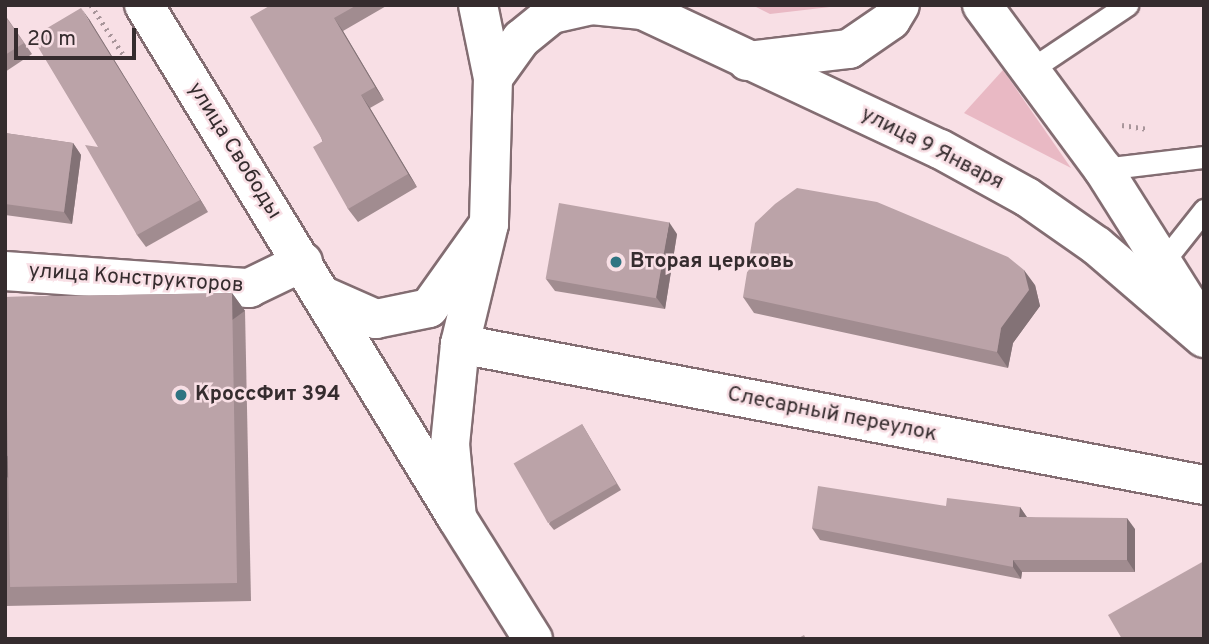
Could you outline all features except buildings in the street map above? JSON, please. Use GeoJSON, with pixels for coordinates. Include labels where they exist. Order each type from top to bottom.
{"type":"FeatureCollection","features":[{"type":"Feature","properties":{"kind":"street","name":"улица Свободы"},"geometry":{"type":"LineString","coordinates":[[144,5],[533,639]]}},
{"type":"Feature","properties":{"kind":"street","name":"улица Свободы"},"geometry":{"type":"LineString","coordinates":[[457,517],[450,444],[460,344],[489,224],[493,78],[478,5]]}},
{"type":"Feature","properties":{"kind":"street","name":"улица 9 Января"},"geometry":{"type":"LineString","coordinates":[[493,78],[521,39],[552,14],[592,5],[636,8],[940,149],[1027,197],[1097,246],[1204,338]]}},
{"type":"Feature","properties":{"kind":"street"},"geometry":{"type":"LineString","coordinates":[[747,61],[849,49],[891,20],[900,5]]}},
{"type":"Feature","properties":{"kind":"street"},"geometry":{"type":"LineString","coordinates":[[982,5],[1102,169],[1204,329]]}},
{"type":"Feature","properties":{"kind":"street"},"geometry":{"type":"LineString","coordinates":[[324,296],[376,319],[429,308],[489,224]]}},
{"type":"Feature","properties":{"kind":"street","name":"улица Конструкторов"},"geometry":{"type":"LineString","coordinates":[[5,271],[250,288],[303,262]]}},
{"type":"Feature","properties":{"kind":"street","name":"Слесарный переулок"},"geometry":{"type":"LineString","coordinates":[[460,344],[1204,485]]}},
{"type":"Feature","properties":{"kind":"lane"},"geometry":{"type":"LineString","coordinates":[[1030,70],[1127,5]]}},
{"type":"Feature","properties":{"kind":"lane"},"geometry":{"type":"LineString","coordinates":[[1102,169],[1204,157]]}},
{"type":"Feature","properties":{"kind":"lane"},"geometry":{"type":"LineString","coordinates":[[1162,263],[1204,210]]}},
{"type":"Feature","properties":{"kind":"path"},"geometry":{"type":"LineString","coordinates":[[1111,113],[1119,124],[1155,131]]}},
{"type":"Feature","properties":{"kind":"shaded area"},"geometry":{"type":"Polygon","coordinates":[[[752,5],[847,5],[770,14],[752,5]]]}},
{"type":"Feature","properties":{"kind":"shaded area"},"geometry":{"type":"Polygon","coordinates":[[[1003,70],[1071,168],[964,113],[1003,70]]]}},
{"type":"Feature","properties":{"kind":"place","name":"Вторая церковь"},"geometry":{"type":"Point","coordinates":[616,262]}},
{"type":"Feature","properties":{"kind":"place","name":"КроссФит 394"},"geometry":{"type":"Point","coordinates":[181,395]}}]}
